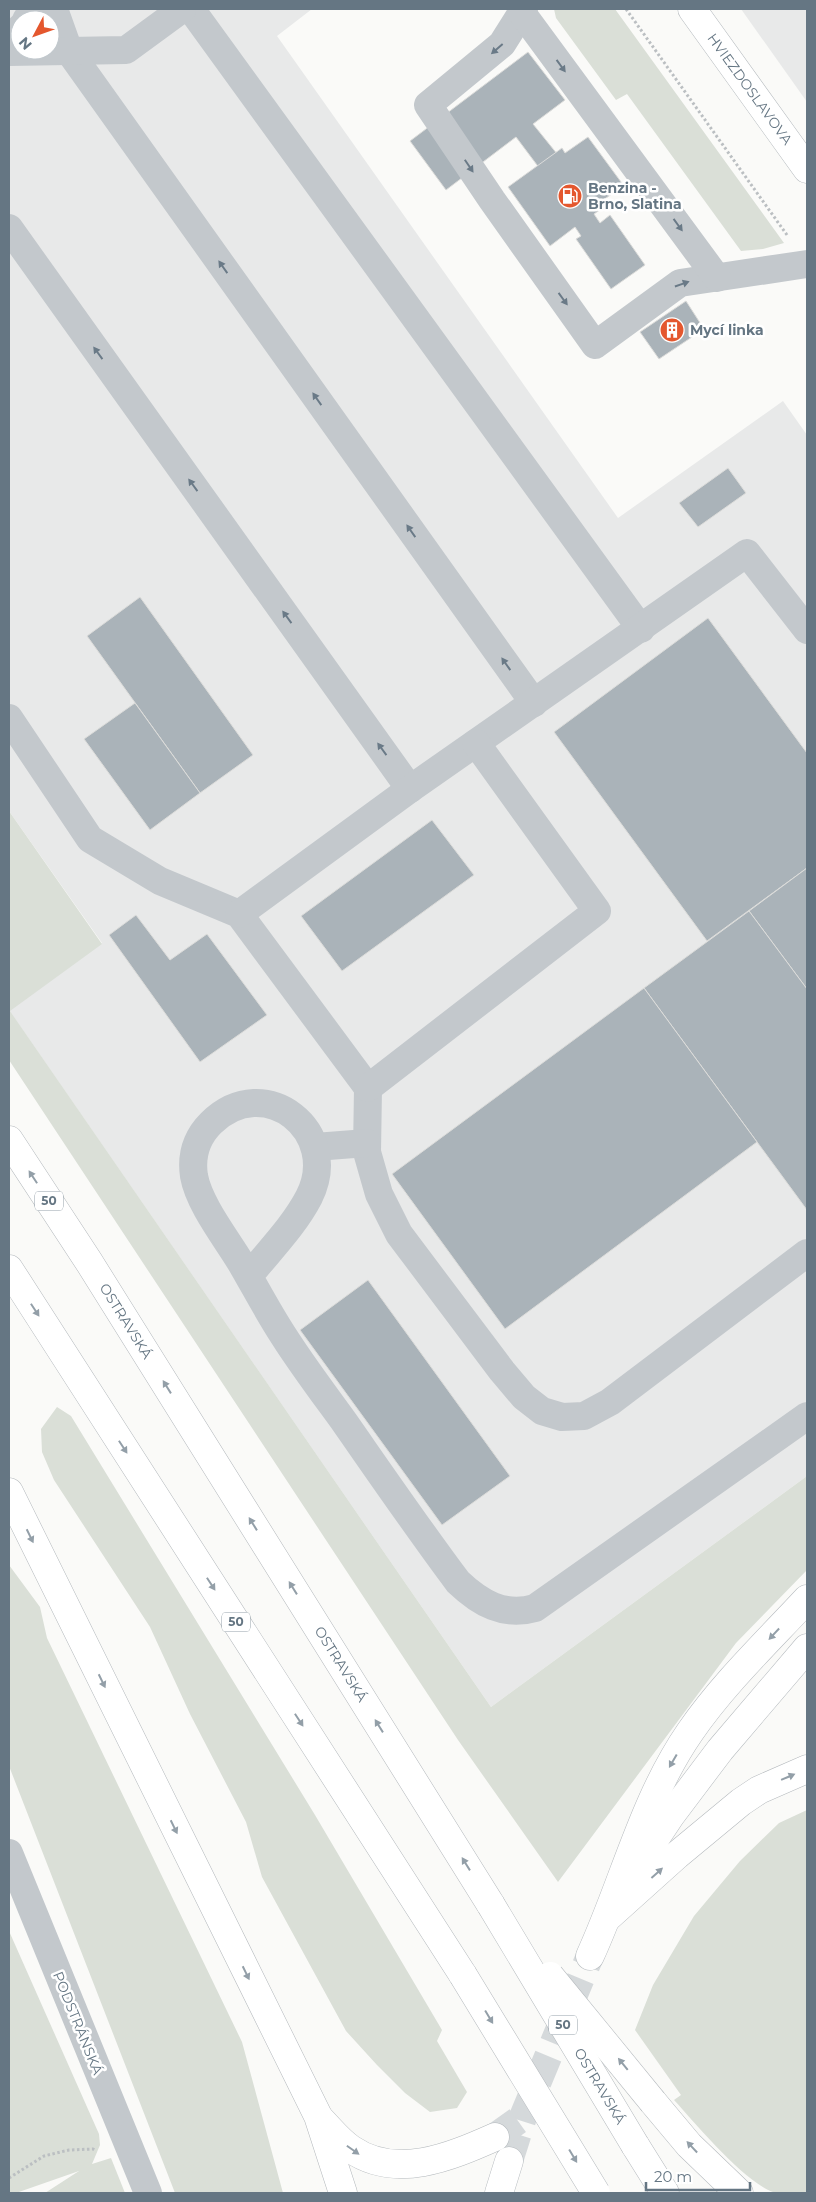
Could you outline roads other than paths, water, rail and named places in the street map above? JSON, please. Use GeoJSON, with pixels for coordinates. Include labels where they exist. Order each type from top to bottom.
{"type":"FeatureCollection","features":[{"type":"Feature","properties":{"kind":"main road","name":"HVIEZDOSLAVOVA"},"geometry":{"type":"LineString","coordinates":[[692,9],[807,169]]}},
{"type":"Feature","properties":{"kind":"main road","name":"OSTRAVSKÁ"},"geometry":{"type":"LineString","coordinates":[[9,1140],[99,1279],[491,1905],[665,2193]]}},
{"type":"Feature","properties":{"kind":"main road","name":"50"},"geometry":{"type":"LineString","coordinates":[[9,1269],[463,1975],[596,2193]]}},
{"type":"Feature","properties":{"kind":"main road"},"geometry":{"type":"LineString","coordinates":[[9,1492],[318,2116],[343,2193]]}},
{"type":"Feature","properties":{"kind":"main road"},"geometry":{"type":"LineString","coordinates":[[590,1956],[608,1917],[642,1825],[664,1776],[689,1732],[744,1666],[807,1599]]}},
{"type":"Feature","properties":{"kind":"main road"},"geometry":{"type":"LineString","coordinates":[[608,1917],[639,1863],[671,1815],[720,1750],[807,1648]]}},
{"type":"Feature","properties":{"kind":"main road"},"geometry":{"type":"LineString","coordinates":[[608,1917],[676,1855],[741,1802],[759,1790],[807,1770]]}},
{"type":"Feature","properties":{"kind":"main road","name":"50"},"geometry":{"type":"LineString","coordinates":[[491,1905],[689,2145],[739,2193]]}},
{"type":"Feature","properties":{"kind":"main road"},"geometry":{"type":"LineString","coordinates":[[318,2116],[349,2148],[378,2162],[409,2164],[432,2162],[462,2152],[494,2137]]}},
{"type":"Feature","properties":{"kind":"main road"},"geometry":{"type":"LineString","coordinates":[[499,2193],[509,2161]]}},
{"type":"Feature","properties":{"kind":"street"},"geometry":{"type":"LineString","coordinates":[[54,9],[69,51],[534,703]]}},
{"type":"Feature","properties":{"kind":"street"},"geometry":{"type":"LineString","coordinates":[[9,52],[126,50],[182,9]]}},
{"type":"Feature","properties":{"kind":"street"},"geometry":{"type":"LineString","coordinates":[[191,9],[641,628]]}},
{"type":"Feature","properties":{"kind":"street"},"geometry":{"type":"LineString","coordinates":[[717,278],[523,11],[502,44],[428,105],[492,200],[596,345],[680,283],[717,278],[807,264]]}},
{"type":"Feature","properties":{"kind":"street"},"geometry":{"type":"LineString","coordinates":[[9,228],[410,789]]}},
{"type":"Feature","properties":{"kind":"street"},"geometry":{"type":"LineString","coordinates":[[239,914],[410,789],[747,553],[807,630]]}},
{"type":"Feature","properties":{"kind":"street"},"geometry":{"type":"LineString","coordinates":[[9,718],[90,839],[160,881],[239,914],[368,1088],[367,1152],[379,1194],[399,1234],[502,1371],[524,1398],[542,1411],[562,1417],[584,1416],[610,1402],[807,1253]]}},
{"type":"Feature","properties":{"kind":"street"},"geometry":{"type":"LineString","coordinates":[[368,1088],[597,910],[476,743]]}},
{"type":"Feature","properties":{"kind":"street"},"geometry":{"type":"LineString","coordinates":[[248,1276],[296,1218],[309,1196],[317,1170],[315,1147],[303,1124],[288,1111],[274,1104],[259,1102],[240,1104],[220,1114],[200,1136],[194,1151],[195,1182],[201,1197],[282,1335],[458,1582],[473,1596],[490,1606],[510,1612],[523,1612],[535,1608],[807,1416]]}},
{"type":"Feature","properties":{"kind":"street"},"geometry":{"type":"LineString","coordinates":[[315,1147],[366,1143]]}},
{"type":"Feature","properties":{"kind":"street","name":"PODSTRÁNSKÁ"},"geometry":{"type":"LineString","coordinates":[[9,1853],[148,2193]]}},
{"type":"Feature","properties":{"kind":"tunnel"},"geometry":{"type":"LineString","coordinates":[[509,2161],[523,2117],[590,1956]]}},
{"type":"Feature","properties":{"kind":"tunnel"},"geometry":{"type":"LineString","coordinates":[[495,2137],[523,2117]]}},
{"type":"Feature","properties":{"kind":"place","name":"Benzina - Brno, Slatina"},"geometry":{"type":"Point","coordinates":[570,196]}},
{"type":"Feature","properties":{"kind":"place","name":"Mycí linka"},"geometry":{"type":"Point","coordinates":[672,330]}}]}
